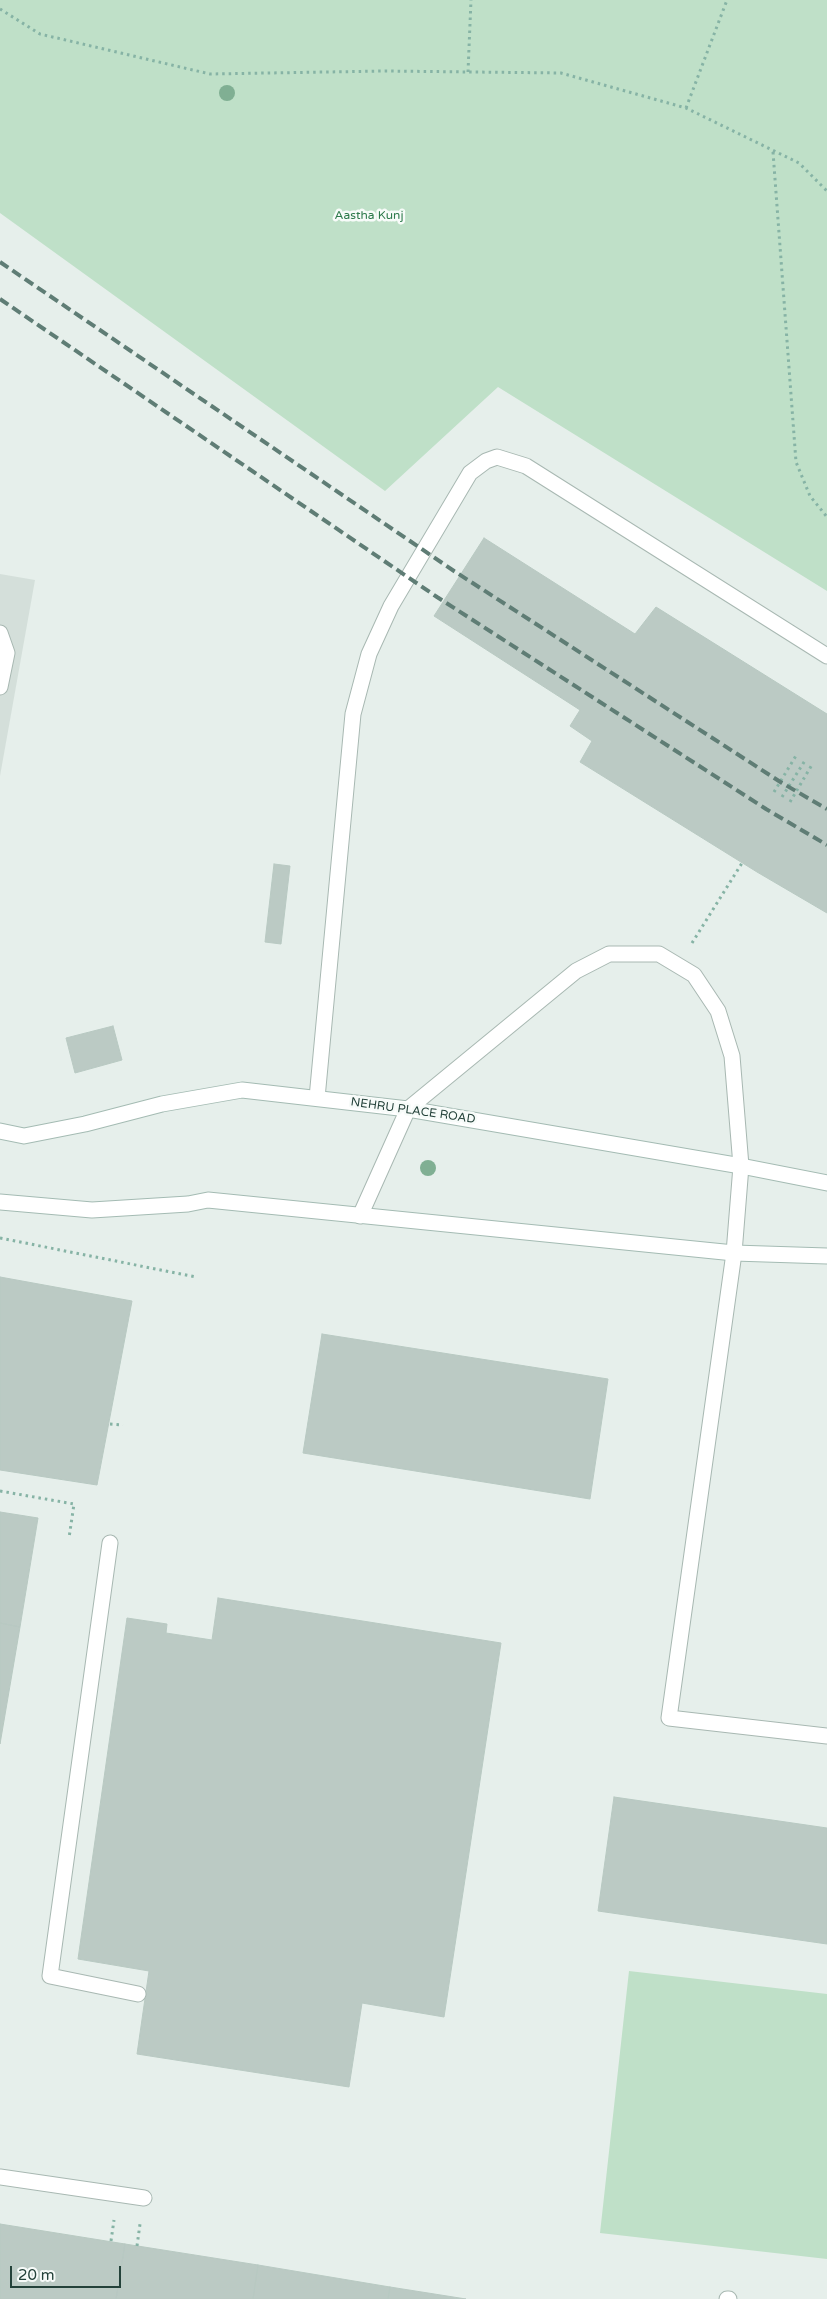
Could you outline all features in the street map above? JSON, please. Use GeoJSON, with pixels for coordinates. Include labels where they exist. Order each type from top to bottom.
{"type":"FeatureCollection","features":[{"type":"Feature","properties":{"kind":"street"},"geometry":{"type":"LineString","coordinates":[[316,1098],[353,714],[369,654],[391,606],[470,473],[486,461],[497,457],[526,466],[827,656]]}},
{"type":"Feature","properties":{"kind":"street"},"geometry":{"type":"LineString","coordinates":[[0,633],[7,653],[0,687]]}},
{"type":"Feature","properties":{"kind":"street"},"geometry":{"type":"LineString","coordinates":[[360,1216],[408,1109],[576,971],[609,954],[659,954],[694,975],[718,1010],[732,1056],[741,1166],[734,1253],[669,1718],[827,1736]]}},
{"type":"Feature","properties":{"kind":"street","name":"NEHRU PLACE ROAD"},"geometry":{"type":"LineString","coordinates":[[0,1131],[24,1136],[85,1124],[162,1104],[242,1090],[408,1109],[741,1166],[827,1183]]}},
{"type":"Feature","properties":{"kind":"street"},"geometry":{"type":"LineString","coordinates":[[0,1202],[92,1210],[188,1204],[208,1200],[734,1253],[827,1256]]}},
{"type":"Feature","properties":{"kind":"street"},"geometry":{"type":"LineString","coordinates":[[110,1543],[50,1976],[138,1994]]}},
{"type":"Feature","properties":{"kind":"street"},"geometry":{"type":"LineString","coordinates":[[0,2177],[144,2198]]}},
{"type":"Feature","properties":{"kind":"path"},"geometry":{"type":"LineString","coordinates":[[468,72],[471,0]]}},
{"type":"Feature","properties":{"kind":"path"},"geometry":{"type":"LineString","coordinates":[[686,108],[727,0]]}},
{"type":"Feature","properties":{"kind":"path"},"geometry":{"type":"LineString","coordinates":[[0,9],[40,34],[210,74],[561,73],[686,108],[799,163],[827,191]]}},
{"type":"Feature","properties":{"kind":"path"},"geometry":{"type":"LineString","coordinates":[[773,151],[796,462],[810,496],[827,517]]}},
{"type":"Feature","properties":{"kind":"path"},"geometry":{"type":"LineString","coordinates":[[774,792],[798,754]]}},
{"type":"Feature","properties":{"kind":"path"},"geometry":{"type":"LineString","coordinates":[[782,797],[806,759]]}},
{"type":"Feature","properties":{"kind":"path"},"geometry":{"type":"LineString","coordinates":[[790,802],[813,764]]}},
{"type":"Feature","properties":{"kind":"path"},"geometry":{"type":"LineString","coordinates":[[677,965],[742,863]]}},
{"type":"Feature","properties":{"kind":"path"},"geometry":{"type":"LineString","coordinates":[[0,1238],[196,1278]]}},
{"type":"Feature","properties":{"kind":"path"},"geometry":{"type":"LineString","coordinates":[[110,1424],[123,1425]]}},
{"type":"Feature","properties":{"kind":"path"},"geometry":{"type":"LineString","coordinates":[[0,1491],[74,1504],[69,1538]]}},
{"type":"Feature","properties":{"kind":"shaded area"},"geometry":{"type":"Polygon","coordinates":[[[0,574],[35,580],[0,776],[0,574]]]}},
{"type":"Feature","properties":{"kind":"green space","name":"Aastha Kunj"},"geometry":{"type":"Polygon","coordinates":[[[0,0],[827,0],[827,591],[498,387],[385,491],[0,213],[0,0]]]}},
{"type":"Feature","properties":{"kind":"green space"},"geometry":{"type":"Polygon","coordinates":[[[629,1971],[827,1994],[827,2259],[600,2233],[629,1971]]]}},
{"type":"Feature","properties":{"kind":"building"},"geometry":{"type":"Polygon","coordinates":[[[484,538],[635,634],[656,607],[827,714],[827,913],[757,872],[580,762],[592,741],[570,726],[580,710],[434,616],[484,538]]]}},
{"type":"Feature","properties":{"kind":"building"},"geometry":{"type":"Polygon","coordinates":[[[274,864],[290,866],[281,944],[265,942],[274,864]]]}},
{"type":"Feature","properties":{"kind":"building"},"geometry":{"type":"Polygon","coordinates":[[[113,1026],[122,1060],[75,1073],[66,1038],[113,1026]]]}},
{"type":"Feature","properties":{"kind":"building"},"geometry":{"type":"Polygon","coordinates":[[[0,1277],[132,1301],[97,1485],[0,1470],[0,1277]]]}},
{"type":"Feature","properties":{"kind":"building"},"geometry":{"type":"Polygon","coordinates":[[[322,1334],[608,1379],[590,1499],[303,1453],[322,1334]]]}},
{"type":"Feature","properties":{"kind":"building"},"geometry":{"type":"Polygon","coordinates":[[[0,1512],[38,1518],[20,1627],[0,1623],[0,1512]]]}},
{"type":"Feature","properties":{"kind":"building"},"geometry":{"type":"Polygon","coordinates":[[[218,1598],[501,1643],[444,2017],[362,2003],[349,2087],[137,2054],[149,1971],[78,1959],[127,1618],[167,1624],[166,1633],[212,1640],[218,1598]]]}},
{"type":"Feature","properties":{"kind":"building"},"geometry":{"type":"Polygon","coordinates":[[[0,1623],[20,1627],[0,1744],[0,1623]]]}},
{"type":"Feature","properties":{"kind":"building"},"geometry":{"type":"Polygon","coordinates":[[[614,1797],[827,1828],[827,1944],[598,1911],[614,1797]]]}},
{"type":"Feature","properties":{"kind":"building"},"geometry":{"type":"Polygon","coordinates":[[[0,2224],[125,2244],[116,2299],[0,2299],[0,2224]]]}},
{"type":"Feature","properties":{"kind":"building"},"geometry":{"type":"Polygon","coordinates":[[[125,2244],[258,2265],[253,2299],[116,2299],[125,2244]]]}},
{"type":"Feature","properties":{"kind":"building"},"geometry":{"type":"Polygon","coordinates":[[[258,2265],[390,2287],[388,2299],[253,2299],[258,2265]]]}},
{"type":"Feature","properties":{"kind":"building"},"geometry":{"type":"Polygon","coordinates":[[[390,2287],[466,2299],[388,2299],[390,2287]]]}},
{"type":"Feature","properties":{"kind":"railway"},"geometry":{"type":"LineString","coordinates":[[0,262],[454,571],[782,783],[827,809]]}},
{"type":"Feature","properties":{"kind":"railway"},"geometry":{"type":"LineString","coordinates":[[0,299],[437,597],[766,809],[827,845]]}}]}
